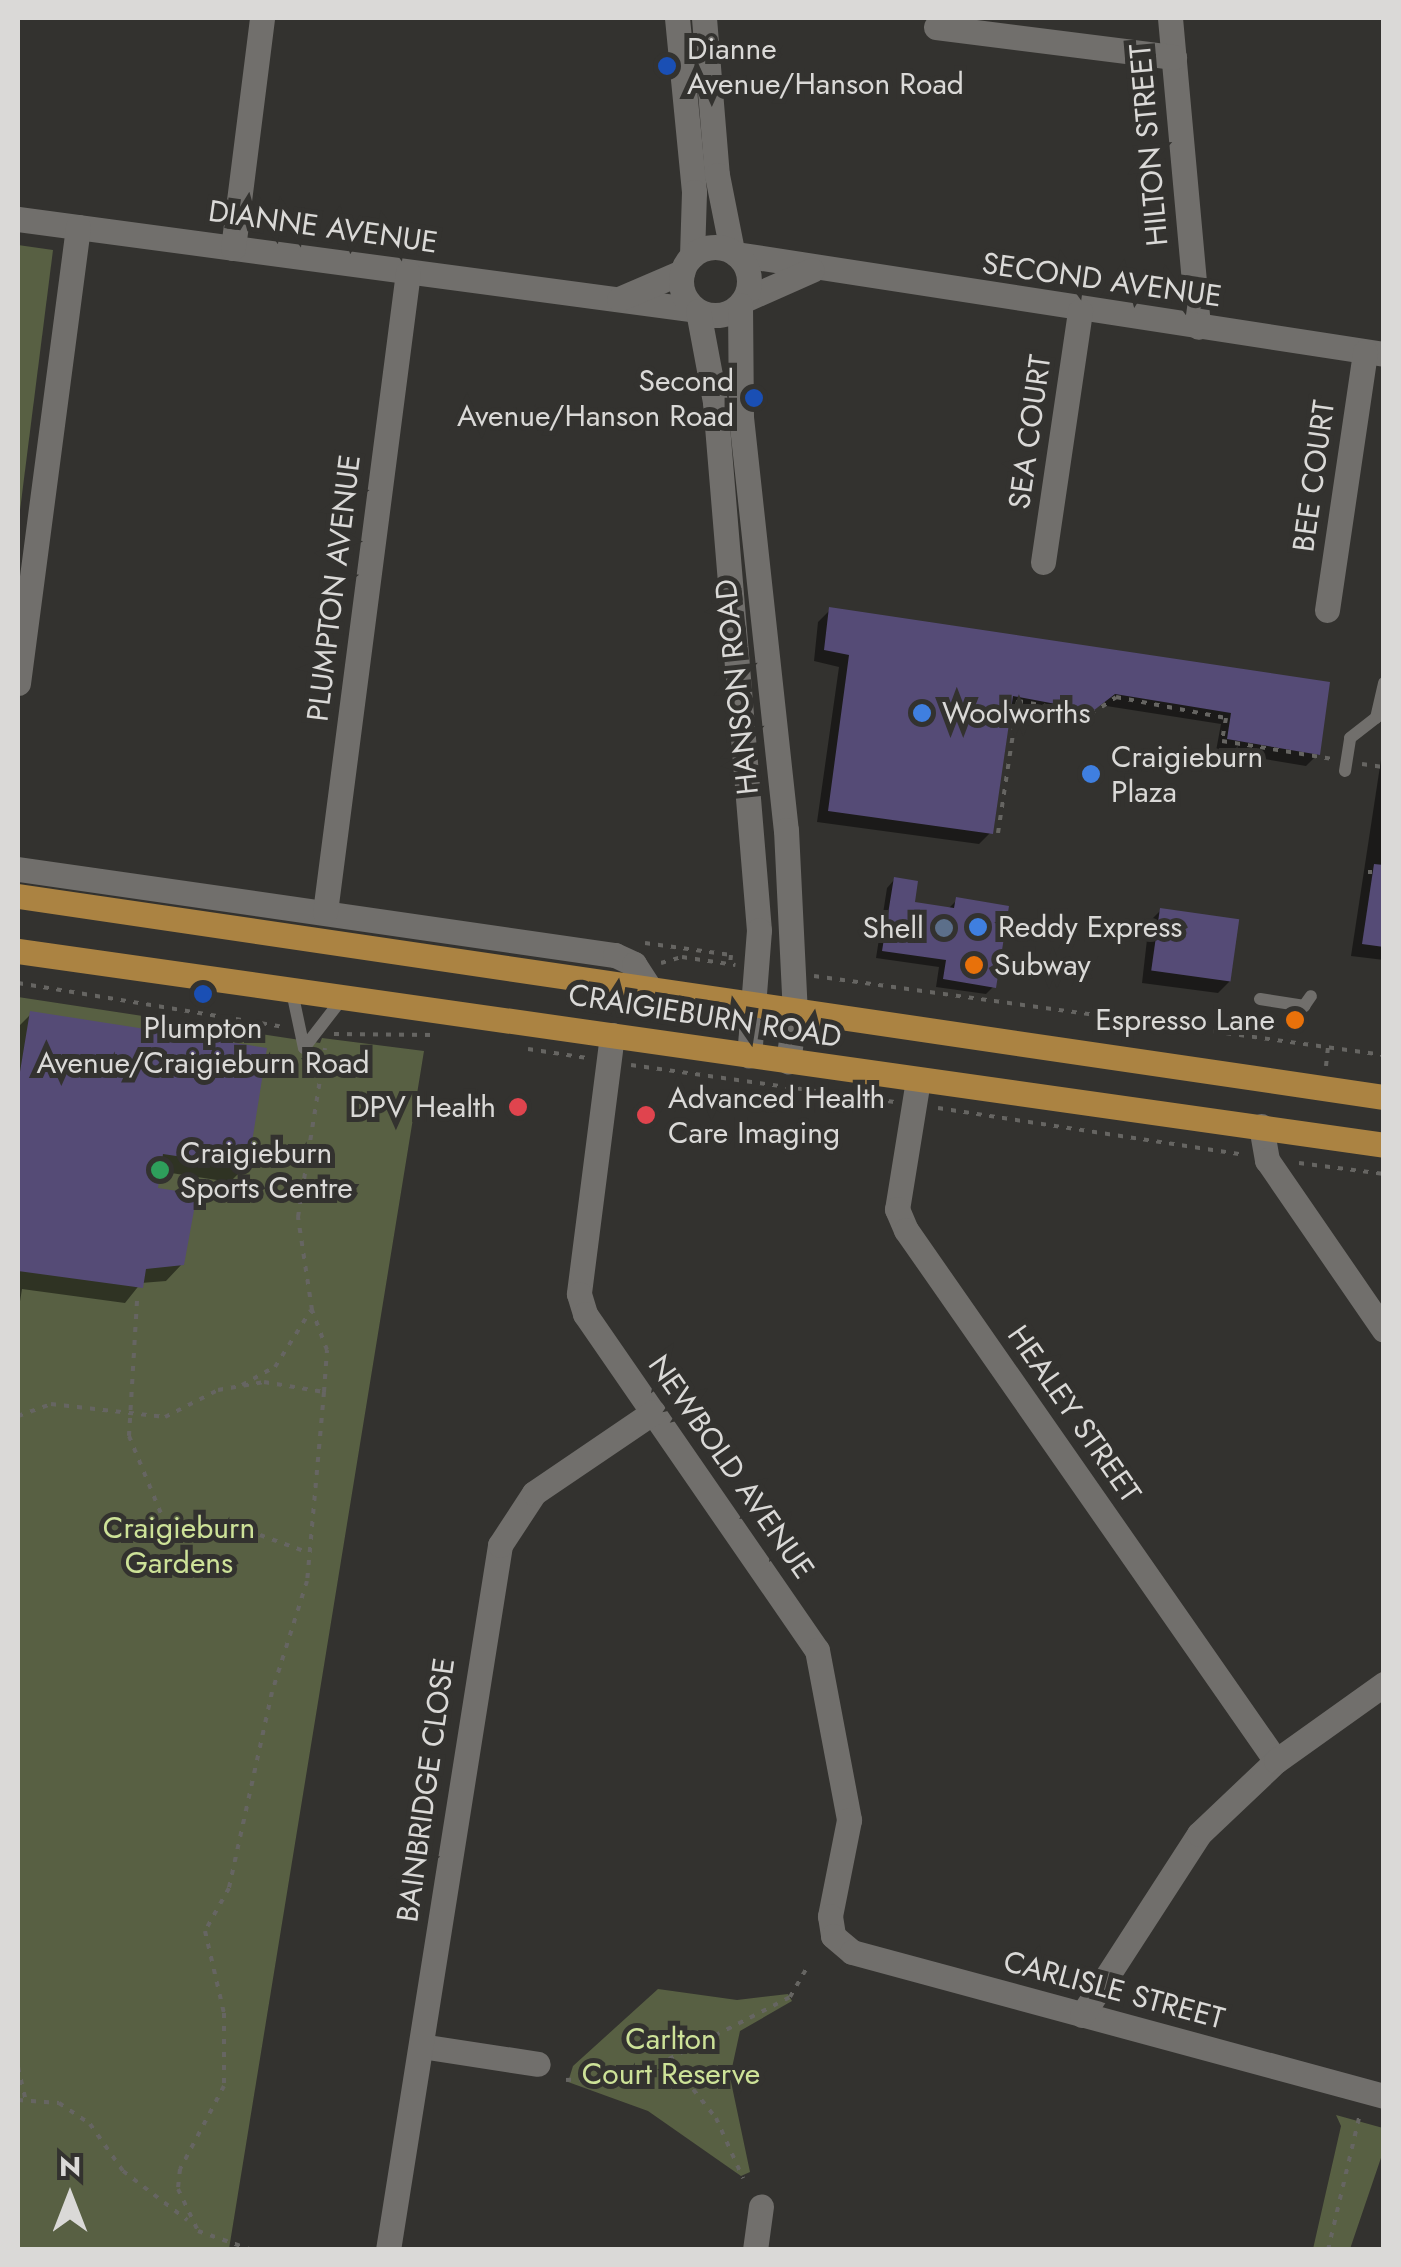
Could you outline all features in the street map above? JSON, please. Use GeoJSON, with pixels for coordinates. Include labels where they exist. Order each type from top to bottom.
{"type":"FeatureCollection","features":[{"type":"Feature","properties":{"kind":"main road","name":"CRAIGIEBURN ROAD"},"geometry":{"type":"LineString","coordinates":[[18,896],[644,980],[757,1005],[1384,1097]]}},
{"type":"Feature","properties":{"kind":"main road","name":"CRAIGIEBURN ROAD"},"geometry":{"type":"LineString","coordinates":[[18,951],[291,986],[788,1062],[916,1092],[1262,1126],[1384,1145]]}},
{"type":"Feature","properties":{"kind":"street"},"geometry":{"type":"LineString","coordinates":[[233,248],[262,18]]}},
{"type":"Feature","properties":{"kind":"street"},"geometry":{"type":"LineString","coordinates":[[677,18],[694,192],[683,293],[697,310],[724,314],[812,270]]}},
{"type":"Feature","properties":{"kind":"street"},"geometry":{"type":"LineString","coordinates":[[704,18],[717,176],[734,253],[748,270],[742,302]]}},
{"type":"Feature","properties":{"kind":"street","name":"HILTON STREET"},"geometry":{"type":"LineString","coordinates":[[1170,18],[1198,327]]}},
{"type":"Feature","properties":{"kind":"street"},"geometry":{"type":"LineString","coordinates":[[936,28],[1174,57]]}},
{"type":"Feature","properties":{"kind":"street","name":"DIANNE AVENUE"},"geometry":{"type":"LineString","coordinates":[[18,220],[697,310]]}},
{"type":"Feature","properties":{"kind":"street"},"geometry":{"type":"LineString","coordinates":[[18,682],[78,227]]}},
{"type":"Feature","properties":{"kind":"street"},"geometry":{"type":"LineString","coordinates":[[619,299],[688,264],[707,248],[734,253]]}},
{"type":"Feature","properties":{"kind":"street","name":"SECOND AVENUE"},"geometry":{"type":"LineString","coordinates":[[734,253],[812,270],[1374,353]]}},
{"type":"Feature","properties":{"kind":"street","name":"PLUMPTON AVENUE"},"geometry":{"type":"LineString","coordinates":[[324,912],[408,272]]}},
{"type":"Feature","properties":{"kind":"street","name":"HANSON ROAD"},"geometry":{"type":"LineString","coordinates":[[742,302],[736,366],[786,830],[795,1010],[788,1062]]}},
{"type":"Feature","properties":{"kind":"street","name":"HANSON ROAD"},"geometry":{"type":"LineString","coordinates":[[697,310],[715,402],[760,968],[749,1056]]}},
{"type":"Feature","properties":{"kind":"street","name":"SEA COURT"},"geometry":{"type":"LineString","coordinates":[[1044,562],[1080,311]]}},
{"type":"Feature","properties":{"kind":"street","name":"BEE COURT"},"geometry":{"type":"LineString","coordinates":[[1327,610],[1374,353]]}},
{"type":"Feature","properties":{"kind":"street","name":"CRAIGIEBURN ROAD"},"geometry":{"type":"LineString","coordinates":[[18,869],[615,955],[644,980]]}},
{"type":"Feature","properties":{"kind":"street","name":"NEWBOLD AVENUE"},"geometry":{"type":"LineString","coordinates":[[612,1035],[579,1294],[585,1314],[818,1650],[848,1820],[830,1916],[834,1936]]}},
{"type":"Feature","properties":{"kind":"street","name":"HEALEY STREET"},"geometry":{"type":"LineString","coordinates":[[916,1092],[898,1209],[906,1230],[1276,1761]]}},
{"type":"Feature","properties":{"kind":"street"},"geometry":{"type":"LineString","coordinates":[[1262,1126],[1267,1160],[1384,1330]]}},
{"type":"Feature","properties":{"kind":"street","name":"BAINBRIDGE CLOSE"},"geometry":{"type":"LineString","coordinates":[[388,2250],[500,1545],[534,1493],[653,1412]]}},
{"type":"Feature","properties":{"kind":"street"},"geometry":{"type":"LineString","coordinates":[[1082,2015],[1199,1834],[1276,1761],[1384,1684]]}},
{"type":"Feature","properties":{"kind":"street","name":"CARLISLE STREET"},"geometry":{"type":"LineString","coordinates":[[834,1936],[852,1952],[1384,2096]]}},
{"type":"Feature","properties":{"kind":"street"},"geometry":{"type":"LineString","coordinates":[[421,2046],[538,2064]]}},
{"type":"Feature","properties":{"kind":"street"},"geometry":{"type":"LineString","coordinates":[[755,2250],[761,2206]]}},
{"type":"Feature","properties":{"kind":"lane"},"geometry":{"type":"LineString","coordinates":[[1346,766],[1350,738],[1376,718],[1384,684]]}},
{"type":"Feature","properties":{"kind":"lane"},"geometry":{"type":"LineString","coordinates":[[291,986],[304,1048],[346,994]]}},
{"type":"Feature","properties":{"kind":"lane"},"geometry":{"type":"LineString","coordinates":[[1260,1000],[1304,1006],[1311,996]]}},
{"type":"Feature","properties":{"kind":"path"},"geometry":{"type":"LineString","coordinates":[[998,833],[1018,701],[1091,714],[1116,698],[1226,718],[1222,742],[1346,766],[1383,767]]}},
{"type":"Feature","properties":{"kind":"path"},"geometry":{"type":"LineString","coordinates":[[644,980],[682,958],[760,968]]}},
{"type":"Feature","properties":{"kind":"path"},"geometry":{"type":"LineString","coordinates":[[794,974],[1384,1055]]}},
{"type":"Feature","properties":{"kind":"path"},"geometry":{"type":"LineString","coordinates":[[191,2223],[178,2189],[180,2169],[224,2086],[224,2013],[205,1931],[229,1888],[272,1692],[307,1582],[326,1350],[312,1310],[298,1217],[328,1033]]}},
{"type":"Feature","properties":{"kind":"path"},"geometry":{"type":"LineString","coordinates":[[577,1057],[587,1058]]}},
{"type":"Feature","properties":{"kind":"path"},"geometry":{"type":"LineString","coordinates":[[622,1062],[916,1092],[1246,1155]]}},
{"type":"Feature","properties":{"kind":"path"},"geometry":{"type":"LineString","coordinates":[[1294,1162],[1384,1174]]}},
{"type":"Feature","properties":{"kind":"path"},"geometry":{"type":"LineString","coordinates":[[137,1301],[129,1436],[167,1528],[185,1536],[260,1534],[307,1552]]}},
{"type":"Feature","properties":{"kind":"path"},"geometry":{"type":"LineString","coordinates":[[18,1416],[51,1404],[165,1417],[275,1367],[312,1310]]}},
{"type":"Feature","properties":{"kind":"path"},"geometry":{"type":"LineString","coordinates":[[238,1387],[264,1382],[324,1392]]}},
{"type":"Feature","properties":{"kind":"path"},"geometry":{"type":"LineString","coordinates":[[566,2080],[624,2077],[669,2058],[790,1997],[806,1970]]}},
{"type":"Feature","properties":{"kind":"path"},"geometry":{"type":"LineString","coordinates":[[669,2058],[716,2118],[743,2178]]}},
{"type":"Feature","properties":{"kind":"path"},"geometry":{"type":"LineString","coordinates":[[18,2067],[26,2100]]}},
{"type":"Feature","properties":{"kind":"path"},"geometry":{"type":"LineString","coordinates":[[18,2100],[59,2103],[90,2124],[124,2171],[208,2238],[252,2250]]}},
{"type":"Feature","properties":{"kind":"path"},"geometry":{"type":"LineString","coordinates":[[1328,2250],[1359,2118]]}},
{"type":"Feature","properties":{"kind":"green space"},"geometry":{"type":"Polygon","coordinates":[[[18,245],[53,250],[18,526],[18,245]]]}},
{"type":"Feature","properties":{"kind":"green space","name":"Craigieburn Gardens"},"geometry":{"type":"Polygon","coordinates":[[[18,997],[320,1043],[322,1038],[424,1051],[229,2249],[18,2250],[18,997]]]}},
{"type":"Feature","properties":{"kind":"green space","name":"Carlton Court Reserve"},"geometry":{"type":"Polygon","coordinates":[[[658,1989],[737,2000],[788,1994],[792,2001],[740,2031],[730,2077],[750,2172],[741,2176],[648,2111],[568,2082],[573,2066],[658,1989]]]}},
{"type":"Feature","properties":{"kind":"green space"},"geometry":{"type":"Polygon","coordinates":[[[1336,2115],[1383,2128],[1383,2152],[1350,2249],[1313,2249],[1341,2126],[1336,2115]]]}},
{"type":"Feature","properties":{"kind":"building"},"geometry":{"type":"Polygon","coordinates":[[[829,607],[1330,682],[1320,755],[1227,739],[1231,713],[1115,694],[1093,711],[1013,696],[993,834],[828,811],[849,655],[824,650],[829,607]]]}},
{"type":"Feature","properties":{"kind":"building"},"geometry":{"type":"Polygon","coordinates":[[[1374,864],[1384,865],[1384,947],[1362,944],[1374,864]]]}},
{"type":"Feature","properties":{"kind":"building"},"geometry":{"type":"Polygon","coordinates":[[[894,877],[918,881],[915,902],[954,908],[956,897],[1009,906],[996,988],[943,979],[946,960],[882,951],[894,877]]]}},
{"type":"Feature","properties":{"kind":"building"},"geometry":{"type":"Polygon","coordinates":[[[1160,908],[1239,919],[1230,982],[1151,970],[1160,908]]]}},
{"type":"Feature","properties":{"kind":"building"},"geometry":{"type":"Polygon","coordinates":[[[30,1011],[267,1048],[248,1167],[163,1154],[158,1188],[197,1194],[184,1265],[146,1269],[143,1288],[18,1271],[18,1084],[30,1011]]]}},
{"type":"Feature","properties":{"kind":"place","name":"Dianne Avenue/Hanson Road"},"geometry":{"type":"Point","coordinates":[667,66]}},
{"type":"Feature","properties":{"kind":"place","name":"Second Avenue/Hanson Road"},"geometry":{"type":"Point","coordinates":[754,398]}},
{"type":"Feature","properties":{"kind":"place","name":"Woolworths"},"geometry":{"type":"Point","coordinates":[922,713]}},
{"type":"Feature","properties":{"kind":"place","name":"Craigieburn Plaza"},"geometry":{"type":"Point","coordinates":[1091,774]}},
{"type":"Feature","properties":{"kind":"place","name":"Reddy Express"},"geometry":{"type":"Point","coordinates":[978,927]}},
{"type":"Feature","properties":{"kind":"place","name":"Shell"},"geometry":{"type":"Point","coordinates":[944,928]}},
{"type":"Feature","properties":{"kind":"place","name":"Subway"},"geometry":{"type":"Point","coordinates":[974,965]}},
{"type":"Feature","properties":{"kind":"place","name":"Plumpton Avenue/Craigieburn Road"},"geometry":{"type":"Point","coordinates":[203,994]}},
{"type":"Feature","properties":{"kind":"place","name":"Espresso Lane"},"geometry":{"type":"Point","coordinates":[1295,1020]}},
{"type":"Feature","properties":{"kind":"place","name":"DPV Health"},"geometry":{"type":"Point","coordinates":[518,1107]}},
{"type":"Feature","properties":{"kind":"place","name":"Advanced Health Care Imaging"},"geometry":{"type":"Point","coordinates":[646,1115]}},
{"type":"Feature","properties":{"kind":"place","name":"Craigieburn Sports Centre"},"geometry":{"type":"Point","coordinates":[160,1170]}}]}
